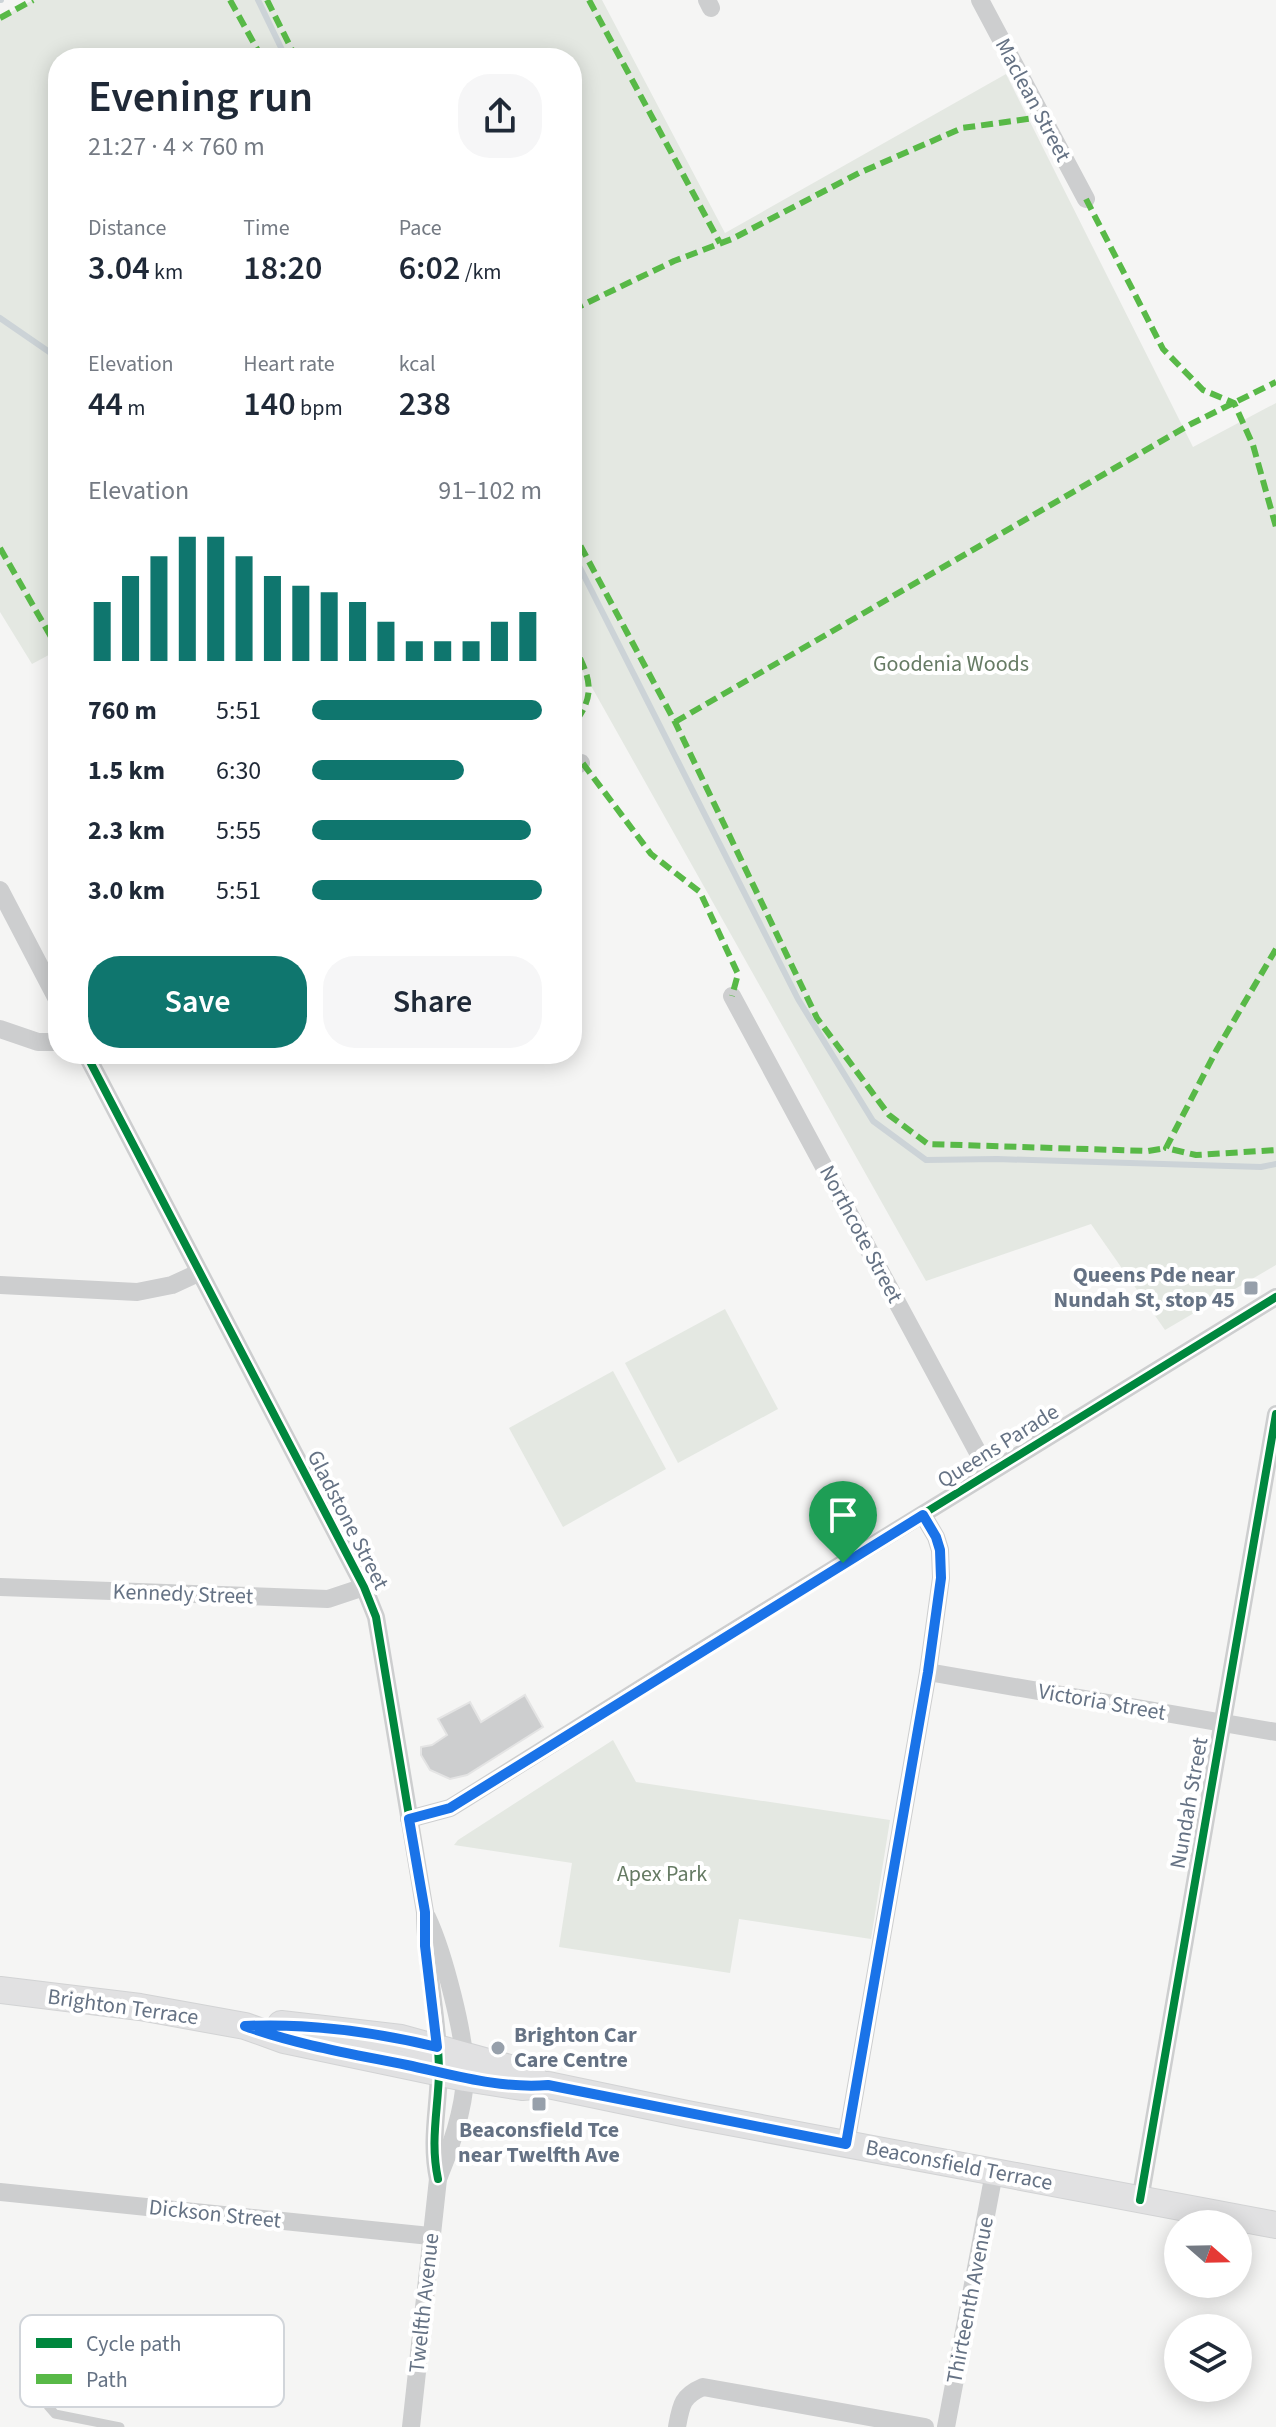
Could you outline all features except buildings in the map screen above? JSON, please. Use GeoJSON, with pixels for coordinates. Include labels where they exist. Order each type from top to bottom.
{"type":"FeatureCollection","features":[{"type":"Feature","properties":{"kind":"main road","name":"Brighton Terrace"},"geometry":{"type":"LineString","coordinates":[[0,1990],[140,2007],[245,2026],[284,2040],[438,2060]]}},
{"type":"Feature","properties":{"kind":"main road","name":"Beaconsfield Terrace"},"geometry":{"type":"LineString","coordinates":[[438,2060],[522,2087],[548,2085],[1276,2225]]}},
{"type":"Feature","properties":{"kind":"street","name":"Maclean Street"},"geometry":{"type":"LineString","coordinates":[[980,0],[1086,199]]}},
{"type":"Feature","properties":{"kind":"street"},"geometry":{"type":"LineString","coordinates":[[0,890],[48,982]]}},
{"type":"Feature","properties":{"kind":"street","name":"Northcote Street"},"geometry":{"type":"LineString","coordinates":[[732,996],[989,1473]]}},
{"type":"Feature","properties":{"kind":"street"},"geometry":{"type":"LineString","coordinates":[[0,1029],[38,1042],[48,1042]]}},
{"type":"Feature","properties":{"kind":"street","name":"Gladstone Street"},"geometry":{"type":"LineString","coordinates":[[91,1064],[364,1587],[376,1617],[425,1912],[425,1946],[438,2060]]}},
{"type":"Feature","properties":{"kind":"street"},"geometry":{"type":"LineString","coordinates":[[0,1285],[137,1292],[172,1285],[198,1273]]}},
{"type":"Feature","properties":{"kind":"street","name":"Queens Parade"},"geometry":{"type":"LineString","coordinates":[[409,1819],[450,1808],[1276,1298]]}},
{"type":"Feature","properties":{"kind":"street","name":"Nundah Street"},"geometry":{"type":"LineString","coordinates":[[1140,2200],[1276,1414]]}},
{"type":"Feature","properties":{"kind":"street"},"geometry":{"type":"LineString","coordinates":[[846,2144],[928,1672],[941,1578],[940,1550],[923,1515]]}},
{"type":"Feature","properties":{"kind":"street","name":"Kennedy Street"},"geometry":{"type":"LineString","coordinates":[[0,1587],[328,1599],[364,1587]]}},
{"type":"Feature","properties":{"kind":"street","name":"Victoria Street"},"geometry":{"type":"LineString","coordinates":[[928,1672],[1276,1732]]}},
{"type":"Feature","properties":{"kind":"street","name":"Gladstone Street"},"geometry":{"type":"LineString","coordinates":[[425,1912],[439,1941],[464,2066]]}},
{"type":"Feature","properties":{"kind":"street","name":"Twelfth Avenue"},"geometry":{"type":"LineString","coordinates":[[438,2060],[433,2155],[438,2179]]}},
{"type":"Feature","properties":{"kind":"street","name":"Twelfth Avenue"},"geometry":{"type":"LineString","coordinates":[[411,2427],[438,2179],[448,2156],[464,2066]]}},
{"type":"Feature","properties":{"kind":"street","name":"Thirteenth Avenue"},"geometry":{"type":"LineString","coordinates":[[946,2427],[994,2173]]}},
{"type":"Feature","properties":{"kind":"street","name":"Dickson Street"},"geometry":{"type":"LineString","coordinates":[[0,2192],[430,2236]]}},
{"type":"Feature","properties":{"kind":"street"},"geometry":{"type":"LineString","coordinates":[[677,2427],[682,2402],[690,2393],[703,2387],[925,2427]]}},
{"type":"Feature","properties":{"kind":"lane"},"geometry":{"type":"LineString","coordinates":[[49,2407],[55,2414],[120,2427]]}},
{"type":"Feature","properties":{"kind":"green space","name":"Goodenia Woods"},"geometry":{"type":"Polygon","coordinates":[[[33,0],[602,0],[725,233],[1006,74],[1193,447],[1276,403],[1276,1265],[1165,1330],[1091,1224],[926,1281],[582,670],[582,48],[48,48],[48,655],[32,664],[0,612],[0,18],[33,0]]]}},
{"type":"Feature","properties":{"kind":"green space"},"geometry":{"type":"Polygon","coordinates":[[[725,1309],[778,1409],[678,1463],[625,1363],[725,1309]]]}},
{"type":"Feature","properties":{"kind":"green space"},"geometry":{"type":"Polygon","coordinates":[[[613,1371],[666,1469],[563,1527],[509,1428],[613,1371]]]}},
{"type":"Feature","properties":{"kind":"green space","name":"Apex Park"},"geometry":{"type":"Polygon","coordinates":[[[613,1740],[636,1782],[890,1820],[871,1939],[739,1919],[730,1973],[559,1947],[572,1863],[454,1845],[613,1740]]]}},
{"type":"Feature","properties":{"kind":"waterway"},"geometry":{"type":"LineString","coordinates":[[258,0],[281,48]]}},
{"type":"Feature","properties":{"kind":"waterway"},"geometry":{"type":"LineString","coordinates":[[0,318],[48,351]]}},
{"type":"Feature","properties":{"kind":"waterway"},"geometry":{"type":"LineString","coordinates":[[582,572],[798,999],[873,1121],[926,1160],[997,1159],[1261,1167],[1276,1164]]}},
{"type":"Feature","properties":{"kind":"marked path"},"geometry":{"type":"LineString","coordinates":[[0,18],[33,0]]}},
{"type":"Feature","properties":{"kind":"marked path"},"geometry":{"type":"LineString","coordinates":[[230,0],[256,48]]}},
{"type":"Feature","properties":{"kind":"marked path"},"geometry":{"type":"LineString","coordinates":[[267,0],[291,48]]}},
{"type":"Feature","properties":{"kind":"marked path"},"geometry":{"type":"LineString","coordinates":[[589,0],[720,243]]}},
{"type":"Feature","properties":{"kind":"marked path"},"geometry":{"type":"LineString","coordinates":[[582,305],[674,261],[732,239],[859,173],[962,128],[1042,117]]}},
{"type":"Feature","properties":{"kind":"marked path"},"geometry":{"type":"LineString","coordinates":[[1086,199],[1163,349],[1203,390],[1234,403],[1253,445],[1276,527]]}},
{"type":"Feature","properties":{"kind":"marked path"},"geometry":{"type":"LineString","coordinates":[[675,722],[1191,424],[1276,382]]}},
{"type":"Feature","properties":{"kind":"marked path"},"geometry":{"type":"LineString","coordinates":[[0,548],[48,632]]}},
{"type":"Feature","properties":{"kind":"marked path"},"geometry":{"type":"LineString","coordinates":[[582,549],[675,722],[817,1018],[889,1115],[928,1144],[1148,1151],[1166,1148]]}},
{"type":"Feature","properties":{"kind":"marked path"},"geometry":{"type":"LineString","coordinates":[[582,663],[588,684],[586,704],[582,711]]}},
{"type":"Feature","properties":{"kind":"marked path"},"geometry":{"type":"LineString","coordinates":[[582,762],[651,854],[700,892],[738,974],[732,996]]}},
{"type":"Feature","properties":{"kind":"marked path"},"geometry":{"type":"LineString","coordinates":[[1276,949],[1216,1051],[1166,1148],[1196,1155],[1276,1150]]}},
{"type":"Feature","properties":{"kind":"cycle path"},"geometry":{"type":"LineString","coordinates":[[91,1064],[364,1587],[376,1617],[425,1912],[439,2073],[435,2139],[438,2179]]}},
{"type":"Feature","properties":{"kind":"cycle path"},"geometry":{"type":"LineString","coordinates":[[409,1819],[450,1808],[1276,1297]]}},
{"type":"Feature","properties":{"kind":"cycle path"},"geometry":{"type":"LineString","coordinates":[[1140,2200],[1276,1414]]}},
{"type":"Feature","properties":{"kind":"place","name":"Queens Pde near Nundah St, stop 45"},"geometry":{"type":"Point","coordinates":[1251,1288]}},
{"type":"Feature","properties":{"kind":"place","name":"Brighton Car Care Centre"},"geometry":{"type":"Point","coordinates":[498,2048]}},
{"type":"Feature","properties":{"kind":"place","name":"Beaconsfield Tce near Twelfth Ave"},"geometry":{"type":"Point","coordinates":[539,2104]}},
{"type":"Feature","properties":{"kind":"route"},"geometry":{"type":"LineString","coordinates":[[923,1515],[940,1550],[941,1578],[928,1672],[846,2144],[548,2085],[522,2087],[465,2078],[284,2040],[245,2026],[286,2024],[401,2038],[437,2047],[425,1946],[425,1912],[409,1819],[450,1808],[843,1563],[923,1515]]}}]}
